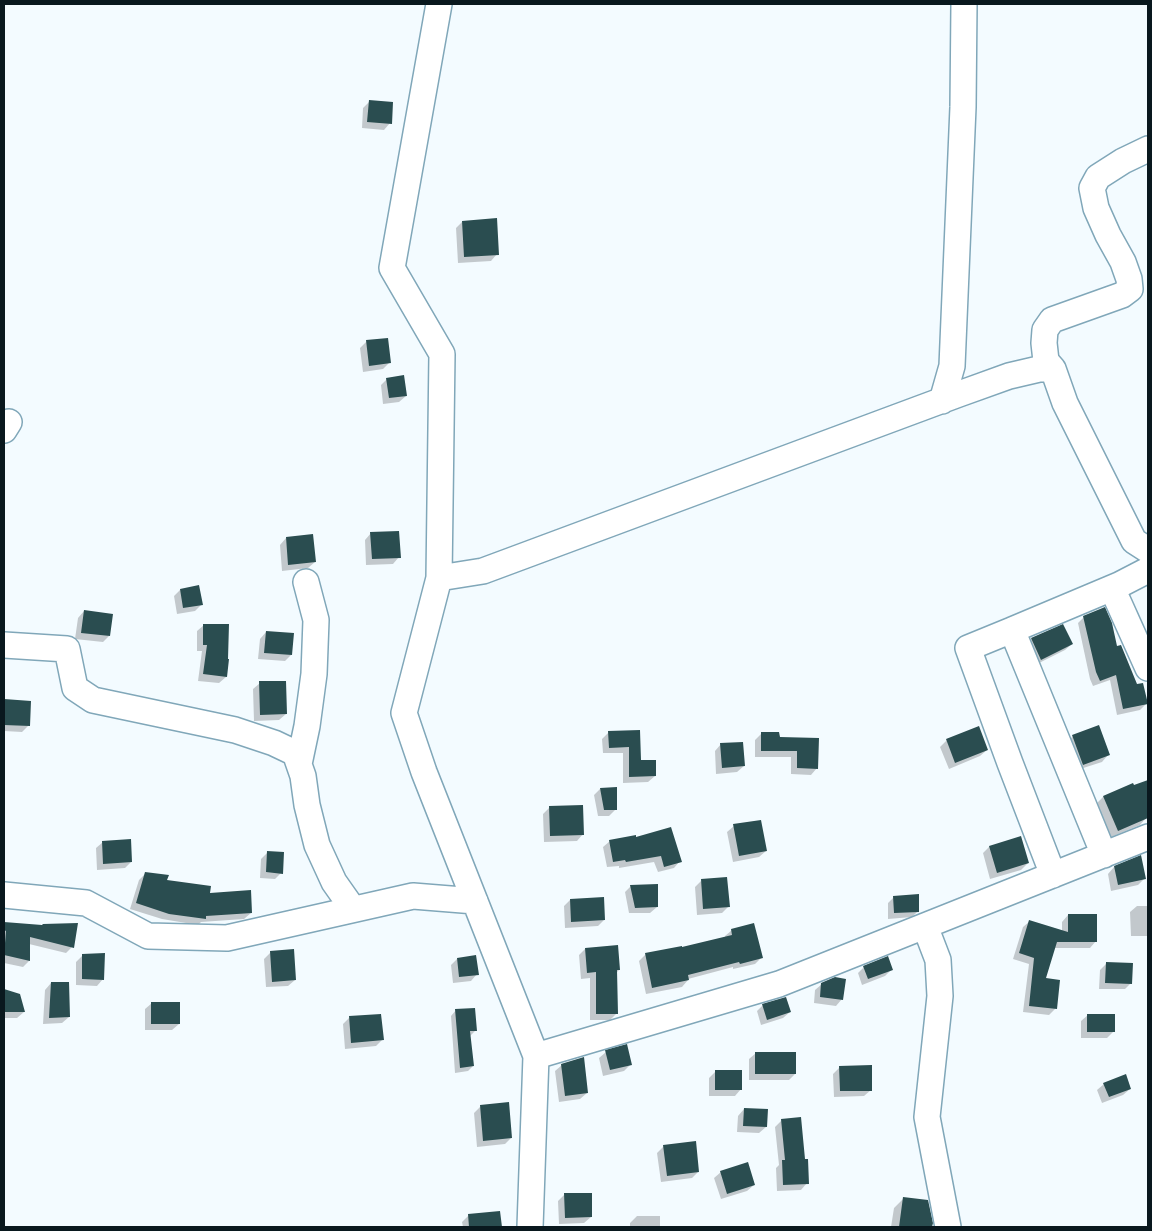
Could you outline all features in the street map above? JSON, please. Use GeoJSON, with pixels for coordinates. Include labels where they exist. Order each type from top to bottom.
{"type":"FeatureCollection","features":[{"type":"Feature","properties":{"kind":"street"},"geometry":{"type":"LineString","coordinates":[[439,4],[392,268],[442,354],[439,578],[404,713],[424,772],[536,1056],[530,1227]]}},
{"type":"Feature","properties":{"kind":"street"},"geometry":{"type":"LineString","coordinates":[[942,401],[952,366],[963,107],[964,4]]}},
{"type":"Feature","properties":{"kind":"street"},"geometry":{"type":"LineString","coordinates":[[1148,149],[1123,160],[1098,177],[1092,188],[1096,208],[1123,262],[1129,279],[1130,289],[1122,295],[1052,320],[1045,330],[1044,343],[1046,361],[1053,369],[1065,404],[1134,541],[1148,550]]}},
{"type":"Feature","properties":{"kind":"street"},"geometry":{"type":"LineString","coordinates":[[439,578],[483,571],[1009,376],[1039,369],[1053,369]]}},
{"type":"Feature","properties":{"kind":"street"},"geometry":{"type":"LineString","coordinates":[[1053,876],[968,648],[1112,588],[1148,570]]}},
{"type":"Feature","properties":{"kind":"street"},"geometry":{"type":"LineString","coordinates":[[299,764],[307,726],[314,674],[316,620],[306,582]]}},
{"type":"Feature","properties":{"kind":"street"},"geometry":{"type":"LineString","coordinates":[[1112,588],[1148,668]]}},
{"type":"Feature","properties":{"kind":"street"},"geometry":{"type":"LineString","coordinates":[[1012,630],[1104,855]]}},
{"type":"Feature","properties":{"kind":"street"},"geometry":{"type":"LineString","coordinates":[[4,645],[67,649],[75,688],[93,700],[235,730],[274,742],[295,753],[304,776],[307,804],[317,845],[334,882],[353,909]]}},
{"type":"Feature","properties":{"kind":"street"},"geometry":{"type":"LineString","coordinates":[[536,1056],[780,984],[1148,837]]}},
{"type":"Feature","properties":{"kind":"street"},"geometry":{"type":"LineString","coordinates":[[4,895],[86,902],[148,936],[227,938],[412,896],[475,901]]}},
{"type":"Feature","properties":{"kind":"street"},"geometry":{"type":"LineString","coordinates":[[925,926],[938,960],[940,996],[927,1117],[948,1227]]}},
{"type":"Feature","properties":{"kind":"building"},"geometry":{"type":"Polygon","coordinates":[[[369,100],[393,102],[392,124],[367,122],[369,100]]]}},
{"type":"Feature","properties":{"kind":"building"},"geometry":{"type":"Polygon","coordinates":[[[497,218],[499,255],[464,257],[462,221],[497,218]]]}},
{"type":"Feature","properties":{"kind":"building"},"geometry":{"type":"Polygon","coordinates":[[[388,338],[391,363],[369,366],[366,340],[388,338]]]}},
{"type":"Feature","properties":{"kind":"building"},"geometry":{"type":"Polygon","coordinates":[[[404,375],[407,396],[389,398],[386,378],[404,375]]]}},
{"type":"Feature","properties":{"kind":"building"},"geometry":{"type":"Polygon","coordinates":[[[399,531],[401,558],[372,559],[370,532],[399,531]]]}},
{"type":"Feature","properties":{"kind":"building"},"geometry":{"type":"Polygon","coordinates":[[[313,534],[316,562],[288,565],[286,537],[313,534]]]}},
{"type":"Feature","properties":{"kind":"building"},"geometry":{"type":"Polygon","coordinates":[[[199,585],[203,605],[183,608],[180,589],[199,585]]]}},
{"type":"Feature","properties":{"kind":"building"},"geometry":{"type":"Polygon","coordinates":[[[1105,607],[1112,623],[1117,646],[1121,645],[1137,684],[1143,683],[1148,704],[1123,709],[1116,675],[1100,681],[1096,672],[1083,616],[1105,607]]]}},
{"type":"Feature","properties":{"kind":"building"},"geometry":{"type":"Polygon","coordinates":[[[84,610],[113,614],[110,636],[81,633],[84,610]]]}},
{"type":"Feature","properties":{"kind":"building"},"geometry":{"type":"Polygon","coordinates":[[[203,624],[229,624],[227,677],[203,674],[207,645],[203,645],[203,624]]]}},
{"type":"Feature","properties":{"kind":"building"},"geometry":{"type":"Polygon","coordinates":[[[1063,624],[1073,644],[1041,660],[1031,638],[1063,624]]]}},
{"type":"Feature","properties":{"kind":"building"},"geometry":{"type":"Polygon","coordinates":[[[266,631],[294,633],[292,655],[264,653],[266,631]]]}},
{"type":"Feature","properties":{"kind":"building"},"geometry":{"type":"Polygon","coordinates":[[[259,681],[286,681],[287,714],[260,715],[259,681]]]}},
{"type":"Feature","properties":{"kind":"building"},"geometry":{"type":"Polygon","coordinates":[[[4,699],[31,701],[30,726],[4,725],[4,699]]]}},
{"type":"Feature","properties":{"kind":"building"},"geometry":{"type":"Polygon","coordinates":[[[1099,725],[1110,755],[1083,765],[1072,735],[1099,725]]]}},
{"type":"Feature","properties":{"kind":"building"},"geometry":{"type":"Polygon","coordinates":[[[979,726],[988,750],[955,763],[946,739],[979,726]]]}},
{"type":"Feature","properties":{"kind":"building"},"geometry":{"type":"Polygon","coordinates":[[[640,730],[641,760],[656,760],[656,776],[629,777],[629,747],[609,748],[608,731],[640,730]]]}},
{"type":"Feature","properties":{"kind":"building"},"geometry":{"type":"Polygon","coordinates":[[[761,732],[779,732],[780,737],[819,738],[818,769],[797,768],[797,751],[761,751],[761,732]]]}},
{"type":"Feature","properties":{"kind":"building"},"geometry":{"type":"Polygon","coordinates":[[[743,742],[745,766],[722,768],[720,743],[743,742]]]}},
{"type":"Feature","properties":{"kind":"building"},"geometry":{"type":"Polygon","coordinates":[[[1148,780],[1148,818],[1118,831],[1103,796],[1133,783],[1134,785],[1148,780]]]}},
{"type":"Feature","properties":{"kind":"building"},"geometry":{"type":"Polygon","coordinates":[[[617,787],[617,810],[604,810],[600,788],[617,787]]]}},
{"type":"Feature","properties":{"kind":"building"},"geometry":{"type":"Polygon","coordinates":[[[583,805],[584,835],[550,836],[549,806],[583,805]]]}},
{"type":"Feature","properties":{"kind":"building"},"geometry":{"type":"Polygon","coordinates":[[[761,820],[767,851],[739,856],[733,824],[761,820]]]}},
{"type":"Feature","properties":{"kind":"building"},"geometry":{"type":"Polygon","coordinates":[[[671,827],[682,862],[664,867],[661,856],[626,862],[625,860],[613,862],[609,840],[636,835],[636,837],[671,827]]]}},
{"type":"Feature","properties":{"kind":"building"},"geometry":{"type":"Polygon","coordinates":[[[1021,836],[1029,863],[997,873],[989,846],[1021,836]]]}},
{"type":"Feature","properties":{"kind":"building"},"geometry":{"type":"Polygon","coordinates":[[[131,839],[132,862],[103,864],[102,841],[131,839]]]}},
{"type":"Feature","properties":{"kind":"building"},"geometry":{"type":"Polygon","coordinates":[[[267,851],[284,852],[283,874],[266,872],[267,851]]]}},
{"type":"Feature","properties":{"kind":"building"},"geometry":{"type":"Polygon","coordinates":[[[1141,855],[1146,879],[1118,885],[1114,866],[1141,855]]]}},
{"type":"Feature","properties":{"kind":"building"},"geometry":{"type":"Polygon","coordinates":[[[145,872],[169,875],[167,880],[211,886],[210,893],[251,890],[252,913],[206,916],[206,919],[169,914],[136,903],[145,872]]]}},
{"type":"Feature","properties":{"kind":"building"},"geometry":{"type":"Polygon","coordinates":[[[727,877],[730,907],[703,909],[701,879],[727,877]]]}},
{"type":"Feature","properties":{"kind":"building"},"geometry":{"type":"Polygon","coordinates":[[[658,884],[658,907],[635,908],[630,885],[658,884]]]}},
{"type":"Feature","properties":{"kind":"building"},"geometry":{"type":"Polygon","coordinates":[[[919,894],[919,912],[894,913],[893,896],[919,894]]]}},
{"type":"Feature","properties":{"kind":"building"},"geometry":{"type":"Polygon","coordinates":[[[604,897],[605,920],[571,922],[570,899],[604,897]]]}},
{"type":"Feature","properties":{"kind":"building"},"geometry":{"type":"Polygon","coordinates":[[[1068,914],[1097,914],[1097,942],[1057,942],[1046,978],[1060,980],[1057,1009],[1029,1006],[1034,958],[1019,953],[1029,920],[1068,932],[1068,914]]]}},
{"type":"Feature","properties":{"kind":"building"},"geometry":{"type":"Polygon","coordinates":[[[4,922],[42,925],[78,923],[74,948],[30,937],[30,961],[4,955],[6,931],[4,930],[4,922]]]}},
{"type":"Feature","properties":{"kind":"building"},"geometry":{"type":"Polygon","coordinates":[[[754,923],[763,958],[688,975],[689,980],[652,988],[645,953],[682,947],[732,935],[731,929],[754,923]]]}},
{"type":"Feature","properties":{"kind":"building"},"geometry":{"type":"Polygon","coordinates":[[[618,945],[620,970],[617,970],[618,1014],[596,1014],[596,972],[587,973],[585,948],[618,945]]]}},
{"type":"Feature","properties":{"kind":"building"},"geometry":{"type":"Polygon","coordinates":[[[294,949],[296,980],[272,982],[270,951],[294,949]]]}},
{"type":"Feature","properties":{"kind":"building"},"geometry":{"type":"Polygon","coordinates":[[[105,953],[104,980],[82,979],[82,954],[105,953]]]}},
{"type":"Feature","properties":{"kind":"building"},"geometry":{"type":"Polygon","coordinates":[[[476,955],[479,975],[459,977],[457,958],[476,955]]]}},
{"type":"Feature","properties":{"kind":"building"},"geometry":{"type":"Polygon","coordinates":[[[888,956],[893,970],[868,979],[863,966],[888,956]]]}},
{"type":"Feature","properties":{"kind":"building"},"geometry":{"type":"Polygon","coordinates":[[[1106,962],[1133,963],[1132,984],[1105,983],[1106,962]]]}},
{"type":"Feature","properties":{"kind":"building"},"geometry":{"type":"Polygon","coordinates":[[[835,977],[846,979],[843,1000],[820,997],[821,983],[835,977]]]}},
{"type":"Feature","properties":{"kind":"building"},"geometry":{"type":"Polygon","coordinates":[[[51,982],[69,982],[70,1017],[49,1018],[51,982]]]}},
{"type":"Feature","properties":{"kind":"building"},"geometry":{"type":"Polygon","coordinates":[[[4,989],[20,994],[25,1012],[4,1012],[4,989]]]}},
{"type":"Feature","properties":{"kind":"building"},"geometry":{"type":"Polygon","coordinates":[[[786,997],[791,1012],[767,1020],[762,1004],[786,997]]]}},
{"type":"Feature","properties":{"kind":"building"},"geometry":{"type":"Polygon","coordinates":[[[151,1002],[180,1002],[180,1024],[151,1024],[151,1002]]]}},
{"type":"Feature","properties":{"kind":"building"},"geometry":{"type":"Polygon","coordinates":[[[475,1008],[477,1031],[470,1031],[474,1066],[460,1068],[455,1009],[475,1008]]]}},
{"type":"Feature","properties":{"kind":"building"},"geometry":{"type":"Polygon","coordinates":[[[381,1014],[384,1040],[351,1043],[349,1016],[381,1014]]]}},
{"type":"Feature","properties":{"kind":"building"},"geometry":{"type":"Polygon","coordinates":[[[1087,1014],[1115,1014],[1115,1032],[1087,1032],[1087,1014]]]}},
{"type":"Feature","properties":{"kind":"building"},"geometry":{"type":"Polygon","coordinates":[[[627,1044],[632,1065],[610,1070],[605,1050],[627,1044]]]}},
{"type":"Feature","properties":{"kind":"building"},"geometry":{"type":"Polygon","coordinates":[[[755,1052],[796,1052],[796,1074],[755,1074],[755,1052]]]}},
{"type":"Feature","properties":{"kind":"building"},"geometry":{"type":"Polygon","coordinates":[[[584,1057],[588,1093],[565,1096],[561,1064],[584,1057]]]}},
{"type":"Feature","properties":{"kind":"building"},"geometry":{"type":"Polygon","coordinates":[[[872,1065],[872,1091],[840,1091],[839,1066],[872,1065]]]}},
{"type":"Feature","properties":{"kind":"building"},"geometry":{"type":"Polygon","coordinates":[[[715,1070],[742,1070],[742,1090],[715,1090],[715,1070]]]}},
{"type":"Feature","properties":{"kind":"building"},"geometry":{"type":"Polygon","coordinates":[[[1126,1074],[1131,1089],[1109,1097],[1103,1083],[1126,1074]]]}},
{"type":"Feature","properties":{"kind":"building"},"geometry":{"type":"Polygon","coordinates":[[[509,1102],[512,1138],[483,1141],[480,1105],[509,1102]]]}},
{"type":"Feature","properties":{"kind":"building"},"geometry":{"type":"Polygon","coordinates":[[[744,1108],[768,1109],[767,1127],[743,1126],[744,1108]]]}},
{"type":"Feature","properties":{"kind":"building"},"geometry":{"type":"Polygon","coordinates":[[[801,1117],[805,1159],[808,1159],[809,1184],[783,1185],[782,1160],[785,1160],[781,1119],[801,1117]]]}},
{"type":"Feature","properties":{"kind":"building"},"geometry":{"type":"Polygon","coordinates":[[[696,1141],[699,1172],[667,1176],[663,1145],[696,1141]]]}},
{"type":"Feature","properties":{"kind":"building"},"geometry":{"type":"Polygon","coordinates":[[[748,1162],[755,1185],[727,1194],[720,1171],[748,1162]]]}},
{"type":"Feature","properties":{"kind":"building"},"geometry":{"type":"Polygon","coordinates":[[[564,1193],[592,1193],[592,1217],[565,1218],[564,1193]]]}},
{"type":"Feature","properties":{"kind":"building"},"geometry":{"type":"Polygon","coordinates":[[[903,1197],[928,1200],[933,1223],[932,1227],[899,1227],[903,1197]]]}},
{"type":"Feature","properties":{"kind":"building"},"geometry":{"type":"Polygon","coordinates":[[[500,1211],[502,1227],[469,1227],[468,1214],[500,1211]]]}}]}
